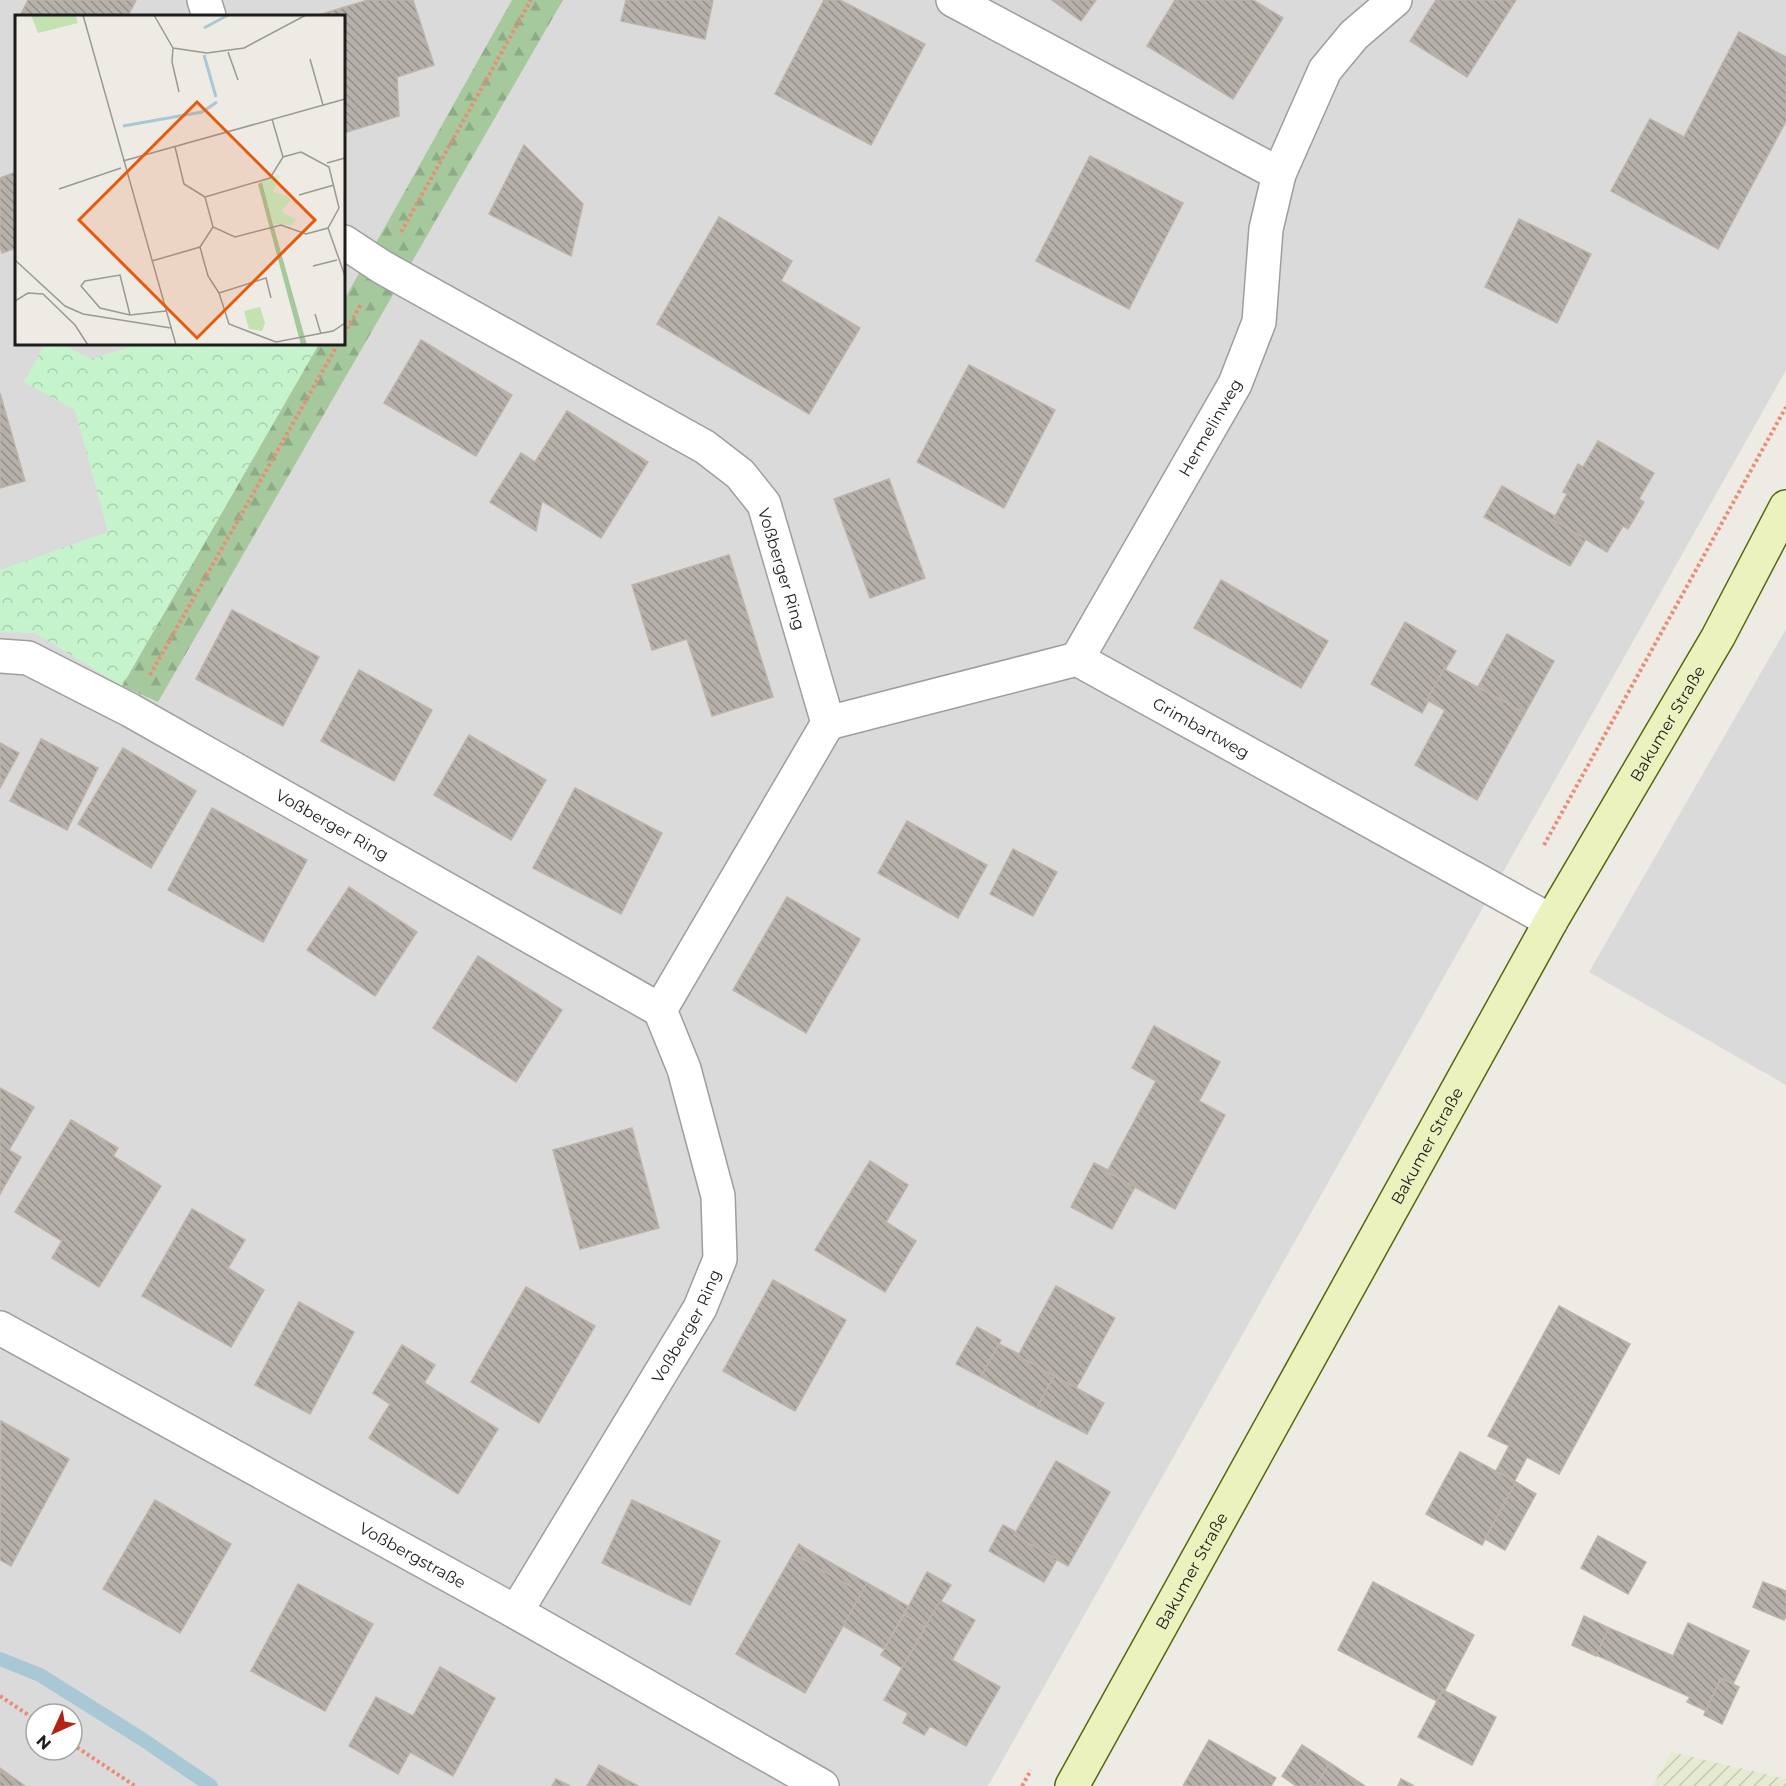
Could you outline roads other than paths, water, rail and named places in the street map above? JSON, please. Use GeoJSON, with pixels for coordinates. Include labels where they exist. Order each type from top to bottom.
{"type":"FeatureCollection","features":[{"type":"Feature","properties":{"kind":"main road","name":"Bakumer Straße"},"geometry":{"type":"LineString","coordinates":[[1072,1786],[1551,921],[1718,637],[1786,507]]}},
{"type":"Feature","properties":{"kind":"street"},"geometry":{"type":"LineString","coordinates":[[204,0],[209,15]]}},
{"type":"Feature","properties":{"kind":"street"},"geometry":{"type":"LineString","coordinates":[[953,0],[1279,174]]}},
{"type":"Feature","properties":{"kind":"street","name":"Hermelinweg"},"geometry":{"type":"LineString","coordinates":[[1077,659],[1234,384],[1259,322],[1266,229],[1279,174],[1325,70],[1354,35],[1395,0]]}},
{"type":"Feature","properties":{"kind":"street","name":"Voßberger Ring"},"geometry":{"type":"LineString","coordinates":[[345,243],[382,267],[705,447],[740,474],[764,504],[828,723]]}},
{"type":"Feature","properties":{"kind":"street","name":"Voßberger Ring"},"geometry":{"type":"LineString","coordinates":[[0,656],[28,658],[130,710],[660,1010],[684,1070],[718,1196],[720,1259],[700,1308],[516,1612]]}},
{"type":"Feature","properties":{"kind":"street"},"geometry":{"type":"LineString","coordinates":[[660,1010],[828,723],[1077,659]]}},
{"type":"Feature","properties":{"kind":"street","name":"Grimbartweg"},"geometry":{"type":"LineString","coordinates":[[1077,659],[1551,921]]}},
{"type":"Feature","properties":{"kind":"street","name":"Voßbergstraße"},"geometry":{"type":"LineString","coordinates":[[0,1328],[516,1612],[822,1786]]}},
{"type":"Feature","properties":{"kind":"waterway"},"geometry":{"type":"LineString","coordinates":[[0,1659],[40,1675],[142,1739],[211,1786]]}}]}
